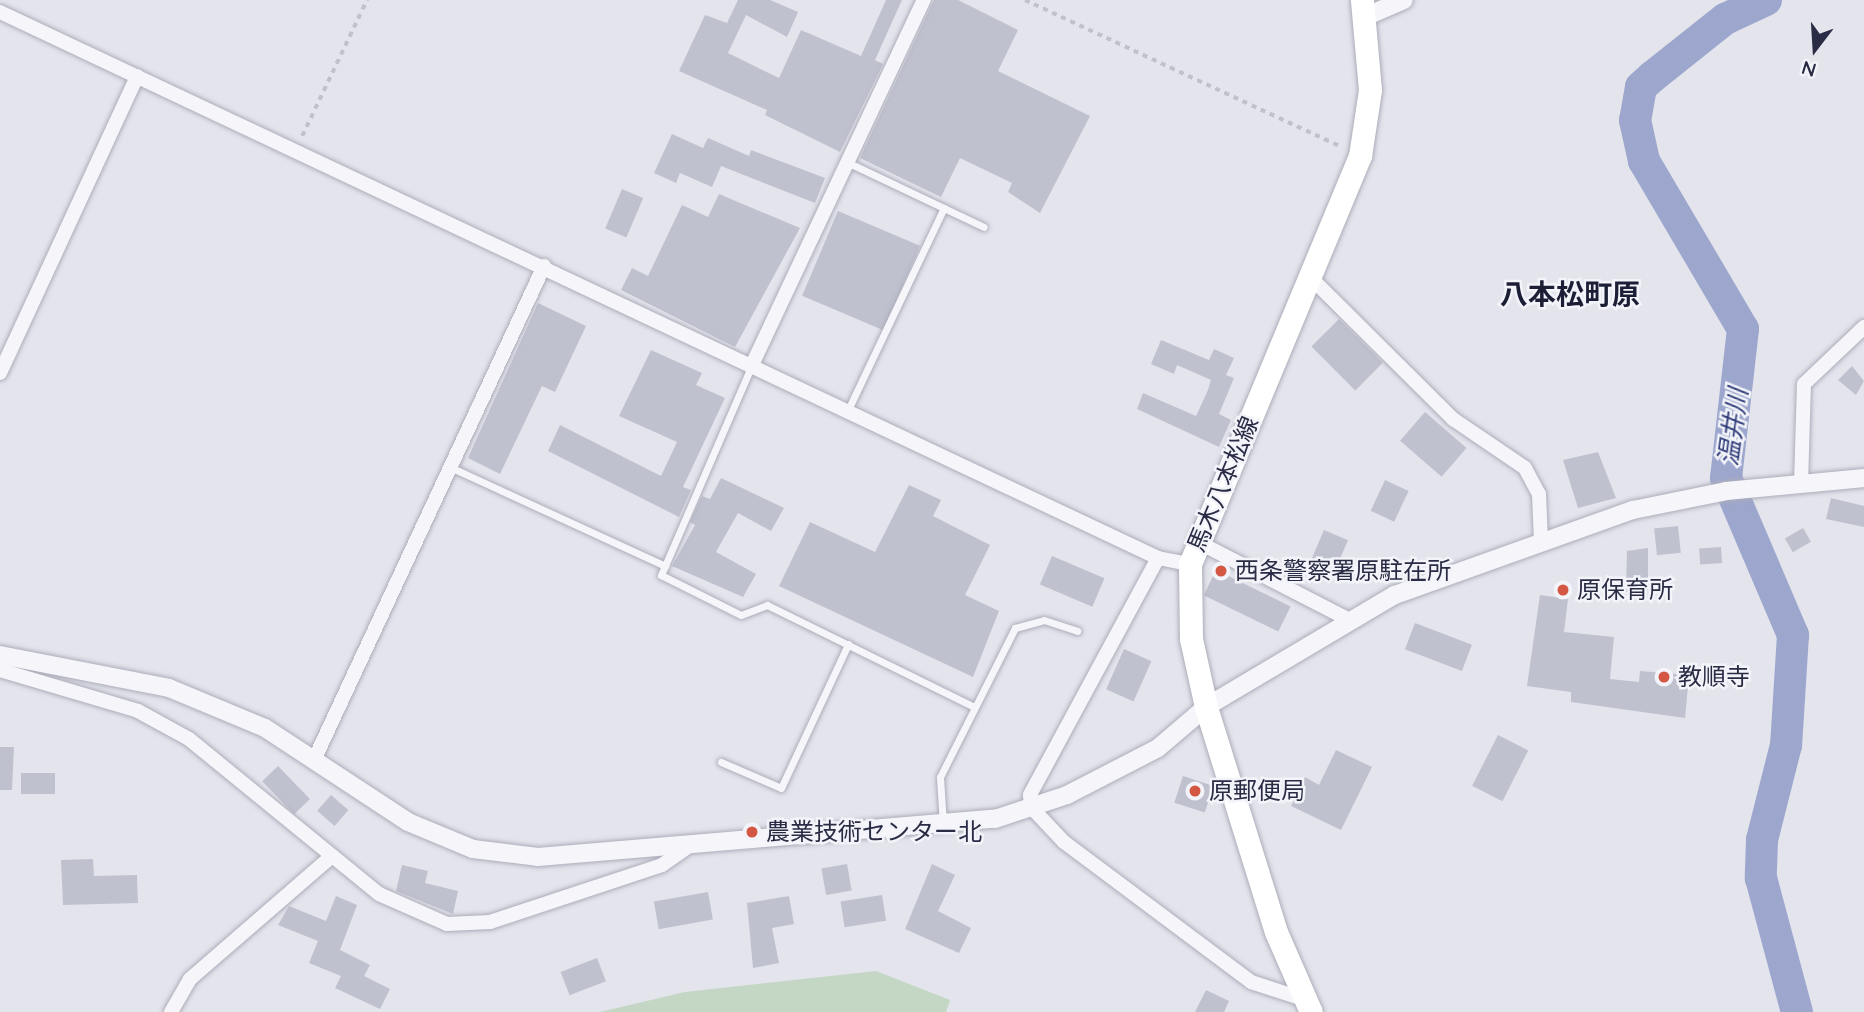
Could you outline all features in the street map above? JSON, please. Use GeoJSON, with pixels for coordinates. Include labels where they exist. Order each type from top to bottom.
{"type":"FeatureCollection","features":[{"type":"Feature","properties":{"kind":"main road","name":"馬木八本松線"},"geometry":{"type":"LineString","coordinates":[[1306,1005],[1206,707],[1191,639],[1190,564],[1196,541],[1312,279],[1360,156],[1370,90],[1364,8]]}},
{"type":"Feature","properties":{"kind":"street"},"geometry":{"type":"LineString","coordinates":[[751,367],[849,163],[923,0]]}},
{"type":"Feature","properties":{"kind":"street"},"geometry":{"type":"LineString","coordinates":[[1364,8],[1404,0]]}},
{"type":"Feature","properties":{"kind":"street"},"geometry":{"type":"LineString","coordinates":[[0,12],[544,266],[751,367],[1158,558],[1190,564]]}},
{"type":"Feature","properties":{"kind":"street"},"geometry":{"type":"LineString","coordinates":[[0,373],[137,76]]}},
{"type":"Feature","properties":{"kind":"street"},"geometry":{"type":"LineString","coordinates":[[314,760],[544,266]]}},
{"type":"Feature","properties":{"kind":"street"},"geometry":{"type":"LineString","coordinates":[[1312,279],[1453,419],[1525,468],[1539,494],[1541,541]]}},
{"type":"Feature","properties":{"kind":"street"},"geometry":{"type":"LineString","coordinates":[[1801,484],[1804,384],[1864,327]]}},
{"type":"Feature","properties":{"kind":"street"},"geometry":{"type":"LineString","coordinates":[[0,655],[169,688],[265,728],[408,822],[473,849],[538,857],[943,824],[995,819],[1031,807],[1158,748],[1206,707],[1348,619],[1541,541],[1633,510],[1801,484],[1864,478]]}},
{"type":"Feature","properties":{"kind":"street"},"geometry":{"type":"LineString","coordinates":[[1196,541],[1348,619]]}},
{"type":"Feature","properties":{"kind":"street"},"geometry":{"type":"LineString","coordinates":[[1158,558],[1030,794],[1031,807],[1064,842],[1251,982],[1306,1005]]}},
{"type":"Feature","properties":{"kind":"street"},"geometry":{"type":"LineString","coordinates":[[0,670],[138,711],[189,739],[332,856],[408,912],[447,924],[490,922],[662,865],[693,844]]}},
{"type":"Feature","properties":{"kind":"street"},"geometry":{"type":"LineString","coordinates":[[171,1012],[190,979],[332,856]]}},
{"type":"Feature","properties":{"kind":"lane"},"geometry":{"type":"LineString","coordinates":[[849,163],[984,227]]}},
{"type":"Feature","properties":{"kind":"lane"},"geometry":{"type":"LineString","coordinates":[[847,412],[944,208]]}},
{"type":"Feature","properties":{"kind":"lane"},"geometry":{"type":"LineString","coordinates":[[751,367],[661,576],[741,615],[767,605],[972,706]]}},
{"type":"Feature","properties":{"kind":"lane"},"geometry":{"type":"LineString","coordinates":[[450,467],[665,566]]}},
{"type":"Feature","properties":{"kind":"lane"},"geometry":{"type":"LineString","coordinates":[[943,824],[940,777],[972,706],[1015,628],[1044,620],[1077,631]]}},
{"type":"Feature","properties":{"kind":"lane"},"geometry":{"type":"LineString","coordinates":[[721,762],[781,788],[848,644]]}},
{"type":"Feature","properties":{"kind":"path"},"geometry":{"type":"LineString","coordinates":[[290,148],[304,134],[367,0]]}},
{"type":"Feature","properties":{"kind":"path"},"geometry":{"type":"LineString","coordinates":[[1025,0],[1360,156]]}},
{"type":"Feature","properties":{"kind":"green space"},"geometry":{"type":"Polygon","coordinates":[[[876,971],[950,1000],[946,1012],[600,1012],[685,992],[876,971]]]}},
{"type":"Feature","properties":{"kind":"building"},"geometry":{"type":"Polygon","coordinates":[[[738,0],[770,0],[798,12],[787,37],[746,15],[728,53],[779,78],[801,30],[861,56],[886,0],[902,0],[875,60],[883,64],[840,152],[765,115],[767,110],[679,71],[705,15],[727,23],[738,0]]]}},
{"type":"Feature","properties":{"kind":"building"},"geometry":{"type":"Polygon","coordinates":[[[934,0],[958,0],[1018,30],[998,71],[1090,116],[1040,213],[1008,192],[1012,183],[960,158],[941,197],[860,158],[934,0]]]}},
{"type":"Feature","properties":{"kind":"building"},"geometry":{"type":"Polygon","coordinates":[[[672,134],[703,148],[708,138],[749,156],[751,150],[825,178],[815,203],[721,166],[712,187],[680,173],[676,183],[654,173],[672,134]]]}},
{"type":"Feature","properties":{"kind":"building"},"geometry":{"type":"Polygon","coordinates":[[[622,189],[643,198],[626,238],[605,229],[622,189]]]}},
{"type":"Feature","properties":{"kind":"building"},"geometry":{"type":"Polygon","coordinates":[[[719,194],[800,228],[735,347],[621,290],[632,268],[648,276],[682,205],[708,217],[719,194]]]}},
{"type":"Feature","properties":{"kind":"building"},"geometry":{"type":"Polygon","coordinates":[[[838,211],[920,246],[884,330],[802,296],[838,211]]]}},
{"type":"Feature","properties":{"kind":"building"},"geometry":{"type":"Polygon","coordinates":[[[538,303],[586,326],[555,392],[542,386],[500,474],[468,458],[538,303]]]}},
{"type":"Feature","properties":{"kind":"building"},"geometry":{"type":"Polygon","coordinates":[[[1339,319],[1383,363],[1355,390],[1311,347],[1339,319]]]}},
{"type":"Feature","properties":{"kind":"building"},"geometry":{"type":"Polygon","coordinates":[[[1161,340],[1209,360],[1214,349],[1234,358],[1226,375],[1234,378],[1219,414],[1231,420],[1219,447],[1137,409],[1143,393],[1196,416],[1208,390],[1211,380],[1177,365],[1174,374],[1151,364],[1161,340]]]}},
{"type":"Feature","properties":{"kind":"building"},"geometry":{"type":"Polygon","coordinates":[[[651,350],[702,373],[696,385],[725,398],[683,487],[691,490],[679,517],[548,451],[560,425],[661,476],[677,442],[619,416],[651,350]]]}},
{"type":"Feature","properties":{"kind":"building"},"geometry":{"type":"Polygon","coordinates":[[[1852,366],[1864,381],[1856,395],[1838,380],[1852,366]]]}},
{"type":"Feature","properties":{"kind":"building"},"geometry":{"type":"Polygon","coordinates":[[[1425,412],[1467,448],[1442,477],[1400,441],[1425,412]]]}},
{"type":"Feature","properties":{"kind":"building"},"geometry":{"type":"Polygon","coordinates":[[[1598,452],[1616,498],[1578,508],[1563,460],[1598,452]]]}},
{"type":"Feature","properties":{"kind":"building"},"geometry":{"type":"Polygon","coordinates":[[[721,478],[784,508],[771,531],[738,513],[716,552],[756,574],[743,597],[672,566],[695,525],[690,522],[702,496],[710,499],[721,478]]]}},
{"type":"Feature","properties":{"kind":"building"},"geometry":{"type":"Polygon","coordinates":[[[1385,480],[1409,491],[1394,522],[1371,511],[1385,480]]]}},
{"type":"Feature","properties":{"kind":"building"},"geometry":{"type":"Polygon","coordinates":[[[909,485],[941,500],[933,516],[990,545],[965,595],[999,611],[973,677],[779,586],[810,522],[875,552],[909,485]]]}},
{"type":"Feature","properties":{"kind":"building"},"geometry":{"type":"Polygon","coordinates":[[[1831,498],[1864,506],[1864,527],[1826,519],[1831,498]]]}},
{"type":"Feature","properties":{"kind":"building"},"geometry":{"type":"Polygon","coordinates":[[[1678,526],[1681,553],[1657,555],[1654,529],[1678,526]]]}},
{"type":"Feature","properties":{"kind":"building"},"geometry":{"type":"Polygon","coordinates":[[[1803,528],[1811,542],[1793,552],[1785,538],[1803,528]]]}},
{"type":"Feature","properties":{"kind":"building"},"geometry":{"type":"Polygon","coordinates":[[[1324,530],[1348,540],[1335,571],[1311,561],[1324,530]]]}},
{"type":"Feature","properties":{"kind":"building"},"geometry":{"type":"Polygon","coordinates":[[[1721,547],[1722,563],[1700,564],[1699,549],[1721,547]]]}},
{"type":"Feature","properties":{"kind":"building"},"geometry":{"type":"Polygon","coordinates":[[[1648,548],[1648,590],[1626,592],[1627,551],[1648,548]]]}},
{"type":"Feature","properties":{"kind":"building"},"geometry":{"type":"Polygon","coordinates":[[[1052,556],[1104,578],[1092,607],[1040,585],[1052,556]]]}},
{"type":"Feature","properties":{"kind":"building"},"geometry":{"type":"Polygon","coordinates":[[[1216,570],[1291,606],[1278,632],[1204,595],[1216,570]]]}},
{"type":"Feature","properties":{"kind":"building"},"geometry":{"type":"Polygon","coordinates":[[[1540,595],[1568,599],[1564,632],[1614,637],[1610,679],[1639,682],[1640,671],[1689,675],[1685,718],[1571,702],[1571,692],[1527,686],[1540,595]]]}},
{"type":"Feature","properties":{"kind":"building"},"geometry":{"type":"Polygon","coordinates":[[[1415,623],[1472,645],[1462,671],[1405,649],[1415,623]]]}},
{"type":"Feature","properties":{"kind":"building"},"geometry":{"type":"Polygon","coordinates":[[[1124,649],[1151,661],[1134,701],[1106,689],[1124,649]]]}},
{"type":"Feature","properties":{"kind":"building"},"geometry":{"type":"Polygon","coordinates":[[[1498,735],[1528,750],[1502,801],[1472,786],[1498,735]]]}},
{"type":"Feature","properties":{"kind":"building"},"geometry":{"type":"Polygon","coordinates":[[[0,747],[14,747],[12,790],[0,790],[0,747]]]}},
{"type":"Feature","properties":{"kind":"building"},"geometry":{"type":"Polygon","coordinates":[[[1336,750],[1372,767],[1341,830],[1291,806],[1305,777],[1319,785],[1336,750]]]}},
{"type":"Feature","properties":{"kind":"building"},"geometry":{"type":"Polygon","coordinates":[[[278,766],[310,799],[294,814],[262,781],[278,766]]]}},
{"type":"Feature","properties":{"kind":"building"},"geometry":{"type":"Polygon","coordinates":[[[21,773],[55,773],[55,794],[21,794],[21,773]]]}},
{"type":"Feature","properties":{"kind":"building"},"geometry":{"type":"Polygon","coordinates":[[[1183,776],[1213,786],[1205,813],[1174,803],[1183,776]]]}},
{"type":"Feature","properties":{"kind":"building"},"geometry":{"type":"Polygon","coordinates":[[[331,795],[348,810],[335,826],[317,811],[331,795]]]}},
{"type":"Feature","properties":{"kind":"building"},"geometry":{"type":"Polygon","coordinates":[[[93,859],[94,876],[137,875],[138,903],[63,905],[61,860],[93,859]]]}},
{"type":"Feature","properties":{"kind":"building"},"geometry":{"type":"Polygon","coordinates":[[[847,864],[852,891],[826,895],[821,869],[847,864]]]}},
{"type":"Feature","properties":{"kind":"building"},"geometry":{"type":"Polygon","coordinates":[[[932,864],[955,875],[938,911],[971,928],[959,953],[905,929],[932,864]]]}},
{"type":"Feature","properties":{"kind":"building"},"geometry":{"type":"Polygon","coordinates":[[[402,865],[428,871],[425,883],[458,891],[453,914],[396,891],[402,865]]]}},
{"type":"Feature","properties":{"kind":"building"},"geometry":{"type":"Polygon","coordinates":[[[708,892],[713,920],[659,929],[654,902],[708,892]]]}},
{"type":"Feature","properties":{"kind":"building"},"geometry":{"type":"Polygon","coordinates":[[[882,895],[886,921],[845,927],[841,902],[882,895]]]}},
{"type":"Feature","properties":{"kind":"building"},"geometry":{"type":"Polygon","coordinates":[[[336,896],[357,905],[340,950],[370,965],[364,976],[390,989],[380,1009],[335,988],[341,976],[309,963],[318,941],[278,925],[289,906],[326,921],[336,896]]]}},
{"type":"Feature","properties":{"kind":"building"},"geometry":{"type":"Polygon","coordinates":[[[789,896],[794,924],[772,928],[779,963],[753,968],[747,903],[789,896]]]}},
{"type":"Feature","properties":{"kind":"building"},"geometry":{"type":"Polygon","coordinates":[[[597,958],[606,981],[570,995],[561,972],[597,958]]]}},
{"type":"Feature","properties":{"kind":"building"},"geometry":{"type":"Polygon","coordinates":[[[1206,990],[1229,1001],[1224,1012],[1195,1012],[1206,990]]]}},
{"type":"Feature","properties":{"kind":"waterway","name":"温井川"},"geometry":{"type":"LineString","coordinates":[[1766,0],[1725,19],[1641,87],[1635,120],[1644,161],[1743,329],[1726,478],[1793,635],[1786,745],[1762,840],[1761,878],[1797,1012]]}},
{"type":"Feature","properties":{"kind":"place","name":"西条警察署原駐在所"},"geometry":{"type":"Point","coordinates":[1221,571]}},
{"type":"Feature","properties":{"kind":"place","name":"原保育所"},"geometry":{"type":"Point","coordinates":[1563,590]}},
{"type":"Feature","properties":{"kind":"place","name":"教順寺"},"geometry":{"type":"Point","coordinates":[1664,677]}},
{"type":"Feature","properties":{"kind":"place","name":"原郵便局"},"geometry":{"type":"Point","coordinates":[1195,791]}},
{"type":"Feature","properties":{"kind":"place","name":"農業技術センター北"},"geometry":{"type":"Point","coordinates":[752,832]}},
{"type":"Feature","properties":{"kind":"district","name":"八本松町原"},"geometry":{"type":"Point","coordinates":[1570,294]}}]}
